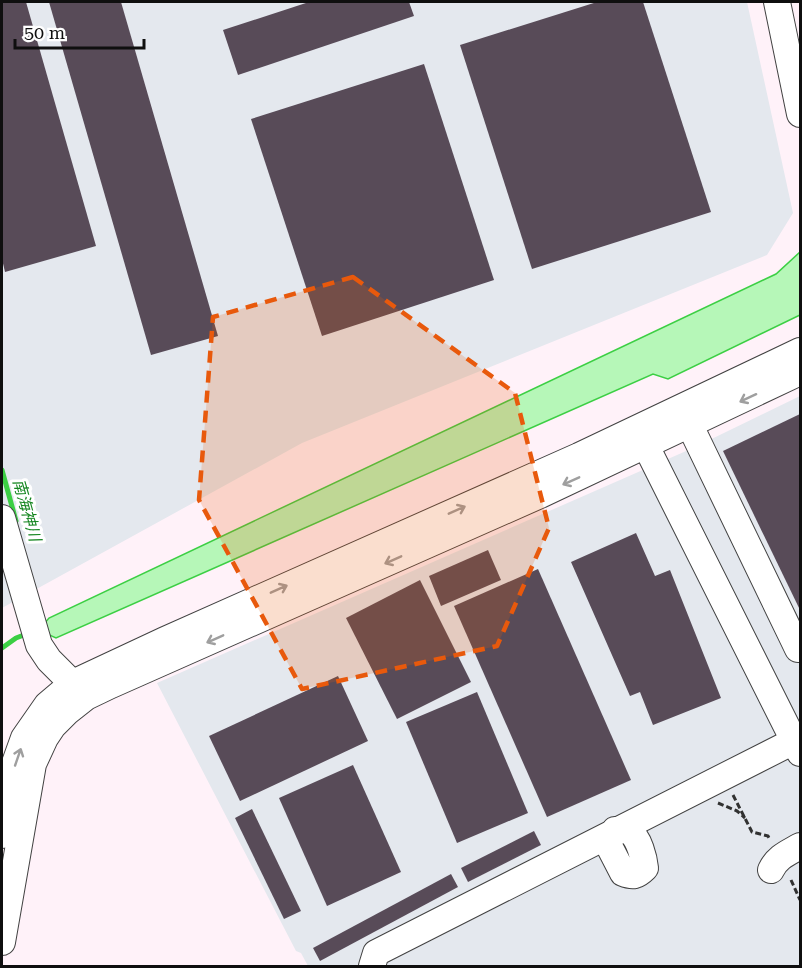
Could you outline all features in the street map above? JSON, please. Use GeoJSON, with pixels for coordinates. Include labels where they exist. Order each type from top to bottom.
{"type":"FeatureCollection","features":[{"type":"Feature","properties":{"kind":"street"},"geometry":{"type":"LineString","coordinates":[[777,2],[801,114]]}},
{"type":"Feature","properties":{"kind":"street"},"geometry":{"type":"LineString","coordinates":[[685,417],[801,351]]}},
{"type":"Feature","properties":{"kind":"street"},"geometry":{"type":"LineString","coordinates":[[2,835],[15,763],[24,738],[47,705],[80,690],[144,650],[685,417],[801,372]]}},
{"type":"Feature","properties":{"kind":"street"},"geometry":{"type":"LineString","coordinates":[[685,417],[798,649],[801,647]]}},
{"type":"Feature","properties":{"kind":"street"},"geometry":{"type":"LineString","coordinates":[[372,966],[376,953],[615,830],[797,747],[641,437]]}},
{"type":"Feature","properties":{"kind":"street"},"geometry":{"type":"LineString","coordinates":[[2,518],[39,645],[48,660],[80,690]]}},
{"type":"Feature","properties":{"kind":"street"},"geometry":{"type":"LineString","coordinates":[[2,942],[33,764],[53,726],[67,712],[80,690]]}},
{"type":"Feature","properties":{"kind":"street"},"geometry":{"type":"LineString","coordinates":[[777,863],[774,862],[801,846]]}},
{"type":"Feature","properties":{"kind":"path"},"geometry":{"type":"LineString","coordinates":[[732,793],[752,832],[768,836],[777,863],[801,900]]}},
{"type":"Feature","properties":{"kind":"path"},"geometry":{"type":"LineString","coordinates":[[709,801],[724,804],[745,818]]}},
{"type":"Feature","properties":{"kind":"highlighted area"},"geometry":{"type":"Polygon","coordinates":[[[353,277],[515,393],[549,528],[497,646],[302,689],[199,500],[213,317],[353,277]]]}},
{"type":"Feature","properties":{"kind":"shaded area"},"geometry":{"type":"Polygon","coordinates":[[[2,2],[747,2],[793,213],[767,255],[302,443],[2,608],[2,2]]]}},
{"type":"Feature","properties":{"kind":"shaded area"},"geometry":{"type":"Polygon","coordinates":[[[800,252],[800,315],[668,379],[653,374],[56,638],[47,634],[43,625],[49,618],[776,274],[800,252]]]}},
{"type":"Feature","properties":{"kind":"shaded area"},"geometry":{"type":"Polygon","coordinates":[[[800,396],[800,966],[308,966],[301,953],[296,951],[157,683],[693,448],[800,396]]]}},
{"type":"Feature","properties":{"kind":"building"},"geometry":{"type":"Polygon","coordinates":[[[2,2],[26,2],[96,246],[5,272],[2,259],[2,2]]]}},
{"type":"Feature","properties":{"kind":"building"},"geometry":{"type":"Polygon","coordinates":[[[49,2],[121,2],[218,336],[151,355],[49,2]]]}},
{"type":"Feature","properties":{"kind":"building"},"geometry":{"type":"Polygon","coordinates":[[[309,2],[409,2],[414,16],[238,75],[223,30],[309,2]]]}},
{"type":"Feature","properties":{"kind":"building"},"geometry":{"type":"Polygon","coordinates":[[[597,2],[643,2],[711,212],[532,269],[460,45],[597,2]]]}},
{"type":"Feature","properties":{"kind":"building"},"geometry":{"type":"Polygon","coordinates":[[[424,64],[494,280],[322,336],[251,119],[424,64]]]}},
{"type":"Feature","properties":{"kind":"building"},"geometry":{"type":"Polygon","coordinates":[[[800,414],[800,610],[723,451],[800,414]]]}},
{"type":"Feature","properties":{"kind":"building"},"geometry":{"type":"Polygon","coordinates":[[[636,533],[655,576],[670,570],[721,698],[653,725],[640,692],[630,696],[571,562],[636,533]]]}},
{"type":"Feature","properties":{"kind":"building"},"geometry":{"type":"Polygon","coordinates":[[[488,550],[501,580],[441,606],[429,576],[488,550]]]}},
{"type":"Feature","properties":{"kind":"building"},"geometry":{"type":"Polygon","coordinates":[[[538,569],[631,780],[547,817],[454,606],[538,569]]]}},
{"type":"Feature","properties":{"kind":"building"},"geometry":{"type":"Polygon","coordinates":[[[420,580],[471,682],[397,719],[346,618],[420,580]]]}},
{"type":"Feature","properties":{"kind":"building"},"geometry":{"type":"Polygon","coordinates":[[[338,676],[368,741],[240,801],[209,736],[338,676]]]}},
{"type":"Feature","properties":{"kind":"building"},"geometry":{"type":"Polygon","coordinates":[[[477,692],[528,813],[457,843],[406,722],[477,692]]]}},
{"type":"Feature","properties":{"kind":"building"},"geometry":{"type":"Polygon","coordinates":[[[353,765],[401,872],[327,906],[279,798],[353,765]]]}},
{"type":"Feature","properties":{"kind":"building"},"geometry":{"type":"Polygon","coordinates":[[[252,809],[301,911],[284,919],[235,818],[252,809]]]}},
{"type":"Feature","properties":{"kind":"building"},"geometry":{"type":"Polygon","coordinates":[[[534,831],[541,845],[468,882],[461,868],[534,831]]]}},
{"type":"Feature","properties":{"kind":"building"},"geometry":{"type":"Polygon","coordinates":[[[451,874],[458,887],[320,961],[313,948],[451,874]]]}},
{"type":"Feature","properties":{"kind":"waterway","name":"南海神川"},"geometry":{"type":"LineString","coordinates":[[2,470],[16,521]]}},
{"type":"Feature","properties":{"kind":"waterway"},"geometry":{"type":"LineString","coordinates":[[2,648],[16,638],[29,633]]}}]}
